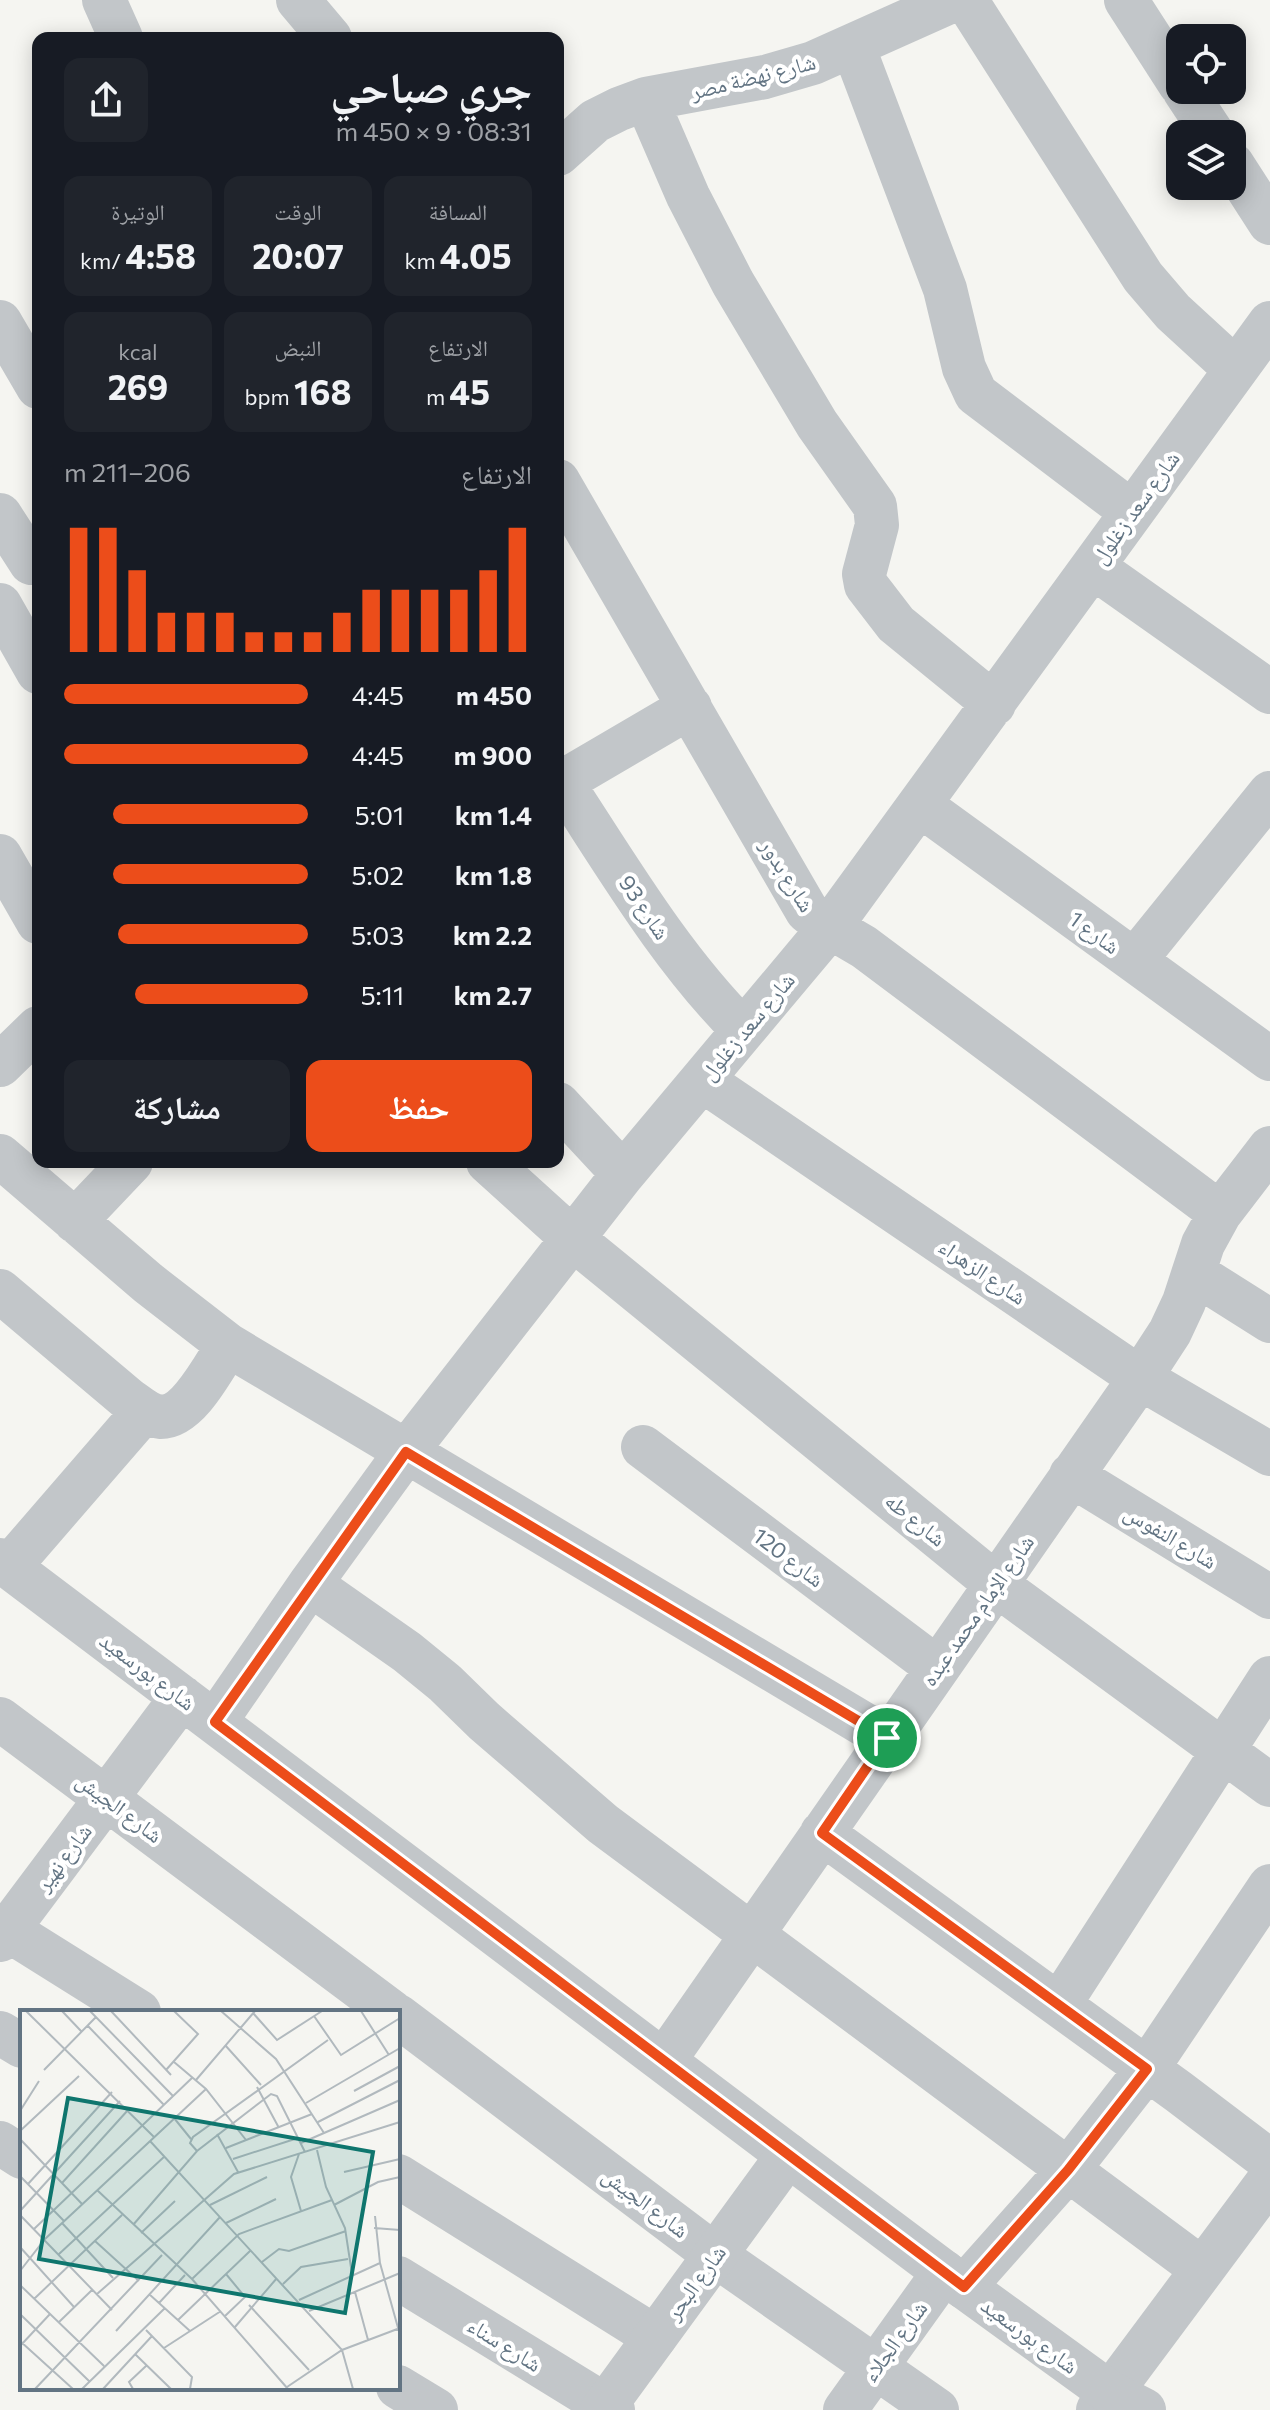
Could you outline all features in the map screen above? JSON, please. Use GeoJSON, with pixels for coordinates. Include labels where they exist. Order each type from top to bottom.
{"type":"FeatureCollection","features":[{"type":"Feature","properties":{"kind":"street"},"geometry":{"type":"LineString","coordinates":[[104,0],[118,32]]}},
{"type":"Feature","properties":{"kind":"street"},"geometry":{"type":"LineString","coordinates":[[298,0],[325,32]]}},
{"type":"Feature","properties":{"kind":"street","name":"شارع نهضة مصر"},"geometry":{"type":"LineString","coordinates":[[564,149],[595,121],[619,109],[646,99],[765,77],[813,63],[954,0]]}},
{"type":"Feature","properties":{"kind":"street"},"geometry":{"type":"LineString","coordinates":[[966,0],[1143,277],[1173,312],[1234,368]]}},
{"type":"Feature","properties":{"kind":"street"},"geometry":{"type":"LineString","coordinates":[[1126,0],[1166,62]]}},
{"type":"Feature","properties":{"kind":"street"},"geometry":{"type":"LineString","coordinates":[[853,46],[945,289],[964,368],[976,394],[1132,512]]}},
{"type":"Feature","properties":{"kind":"street"},"geometry":{"type":"LineString","coordinates":[[646,99],[688,196],[733,283],[817,424],[875,506],[877,525],[864,574],[866,585],[896,624],[994,704]]}},
{"type":"Feature","properties":{"kind":"street"},"geometry":{"type":"LineString","coordinates":[[1246,186],[1270,223]]}},
{"type":"Feature","properties":{"kind":"street"},"geometry":{"type":"LineString","coordinates":[[0,322],[32,377]]}},
{"type":"Feature","properties":{"kind":"street","name":"شارع سعد زغلول"},"geometry":{"type":"LineString","coordinates":[[198,1709],[310,1584],[406,1452],[623,1174],[830,927],[1234,368],[1270,323]]}},
{"type":"Feature","properties":{"kind":"street","name":"شارع بدور"},"geometry":{"type":"LineString","coordinates":[[564,491],[807,911],[864,947],[1220,1213]]}},
{"type":"Feature","properties":{"kind":"street"},"geometry":{"type":"LineString","coordinates":[[0,515],[23,569]]}},
{"type":"Feature","properties":{"kind":"street"},"geometry":{"type":"LineString","coordinates":[[1093,567],[1270,692]]}},
{"type":"Feature","properties":{"kind":"street"},"geometry":{"type":"LineString","coordinates":[[0,605],[32,661]]}},
{"type":"Feature","properties":{"kind":"street"},"geometry":{"type":"LineString","coordinates":[[564,777],[690,707]]}},
{"type":"Feature","properties":{"kind":"street","name":"شارع 93"},"geometry":{"type":"LineString","coordinates":[[564,785],[681,962],[743,1030]]}},
{"type":"Feature","properties":{"kind":"street"},"geometry":{"type":"LineString","coordinates":[[1135,960],[1270,793]]}},
{"type":"Feature","properties":{"kind":"street","name":"شارع 1"},"geometry":{"type":"LineString","coordinates":[[920,805],[1270,1059]]}},
{"type":"Feature","properties":{"kind":"street"},"geometry":{"type":"LineString","coordinates":[[0,856],[32,912]]}},
{"type":"Feature","properties":{"kind":"street"},"geometry":{"type":"LineString","coordinates":[[0,1065],[32,1034]]}},
{"type":"Feature","properties":{"kind":"street","name":"شارع الزهراء"},"geometry":{"type":"LineString","coordinates":[[702,1080],[1140,1378],[1270,1454]]}},
{"type":"Feature","properties":{"kind":"street"},"geometry":{"type":"LineString","coordinates":[[564,1110],[623,1174]]}},
{"type":"Feature","properties":{"kind":"street","name":"شارع الإمام محمد عبده"},"geometry":{"type":"LineString","coordinates":[[664,2061],[1140,1378],[1170,1332],[1184,1302],[1203,1244],[1220,1213],[1270,1148]]}},
{"type":"Feature","properties":{"kind":"street"},"geometry":{"type":"LineString","coordinates":[[0,1156],[148,1283],[228,1345],[887,1738]]}},
{"type":"Feature","properties":{"kind":"street"},"geometry":{"type":"LineString","coordinates":[[75,1221],[125,1168]]}},
{"type":"Feature","properties":{"kind":"street","name":"شارع طه"},"geometry":{"type":"LineString","coordinates":[[495,1168],[573,1239],[997,1585],[1270,1785]]}},
{"type":"Feature","properties":{"kind":"street"},"geometry":{"type":"LineString","coordinates":[[1194,1273],[1270,1321]]}},
{"type":"Feature","properties":{"kind":"street"},"geometry":{"type":"LineString","coordinates":[[0,1291],[144,1411],[162,1417],[178,1412],[191,1401],[228,1345]]}},
{"type":"Feature","properties":{"kind":"street"},"geometry":{"type":"LineString","coordinates":[[5,1563],[144,1411]]}},
{"type":"Feature","properties":{"kind":"street","name":"شارع 120"},"geometry":{"type":"LineString","coordinates":[[643,1447],[936,1667]]}},
{"type":"Feature","properties":{"kind":"street","name":"شارع النفوس"},"geometry":{"type":"LineString","coordinates":[[1071,1475],[1270,1597]]}},
{"type":"Feature","properties":{"kind":"street","name":"شارع بورسعيد"},"geometry":{"type":"LineString","coordinates":[[5,1563],[1117,2404]]}},
{"type":"Feature","properties":{"kind":"street"},"geometry":{"type":"LineString","coordinates":[[310,1584],[416,1660],[603,1824],[1202,2269]]}},
{"type":"Feature","properties":{"kind":"street"},"geometry":{"type":"LineString","coordinates":[[1059,2005],[1270,1678]]}},
{"type":"Feature","properties":{"kind":"street","name":"شارع نهير"},"geometry":{"type":"LineString","coordinates":[[4,1935],[107,1798],[198,1709]]}},
{"type":"Feature","properties":{"kind":"street","name":"شارع الجيش"},"geometry":{"type":"LineString","coordinates":[[0,1719],[389,2010]]}},
{"type":"Feature","properties":{"kind":"street"},"geometry":{"type":"LineString","coordinates":[[822,1833],[1270,2161]]}},
{"type":"Feature","properties":{"kind":"street","name":"شارع الجلاء"},"geometry":{"type":"LineString","coordinates":[[845,2410],[876,2367],[954,2280],[1068,2170],[1147,2069],[1270,1886]]}},
{"type":"Feature","properties":{"kind":"street"},"geometry":{"type":"LineString","coordinates":[[4,1935],[135,2010]]}},
{"type":"Feature","properties":{"kind":"street","name":"شارع الجيش"},"geometry":{"type":"LineString","coordinates":[[400,2018],[715,2255],[937,2410]]}},
{"type":"Feature","properties":{"kind":"street"},"geometry":{"type":"LineString","coordinates":[[0,2033],[20,2045]]}},
{"type":"Feature","properties":{"kind":"street"},"geometry":{"type":"LineString","coordinates":[[0,2143],[20,2156]]}},
{"type":"Feature","properties":{"kind":"street","name":"شارع البحر"},"geometry":{"type":"LineString","coordinates":[[607,2408],[788,2155]]}},
{"type":"Feature","properties":{"kind":"street"},"geometry":{"type":"LineString","coordinates":[[400,2177],[655,2337]]}},
{"type":"Feature","properties":{"kind":"street"},"geometry":{"type":"LineString","coordinates":[[1117,2404],[1202,2269],[1270,2179]]}},
{"type":"Feature","properties":{"kind":"street","name":"شارع سناء"},"geometry":{"type":"LineString","coordinates":[[400,2279],[607,2408]]}},
{"type":"Feature","properties":{"kind":"street"},"geometry":{"type":"LineString","coordinates":[[400,2388],[436,2410]]}},
{"type":"Feature","properties":{"kind":"route"},"geometry":{"type":"LineString","coordinates":[[406,1452],[887,1738],[822,1833],[1147,2069],[1068,2170],[964,2287],[215,1722],[406,1452]]}}]}
